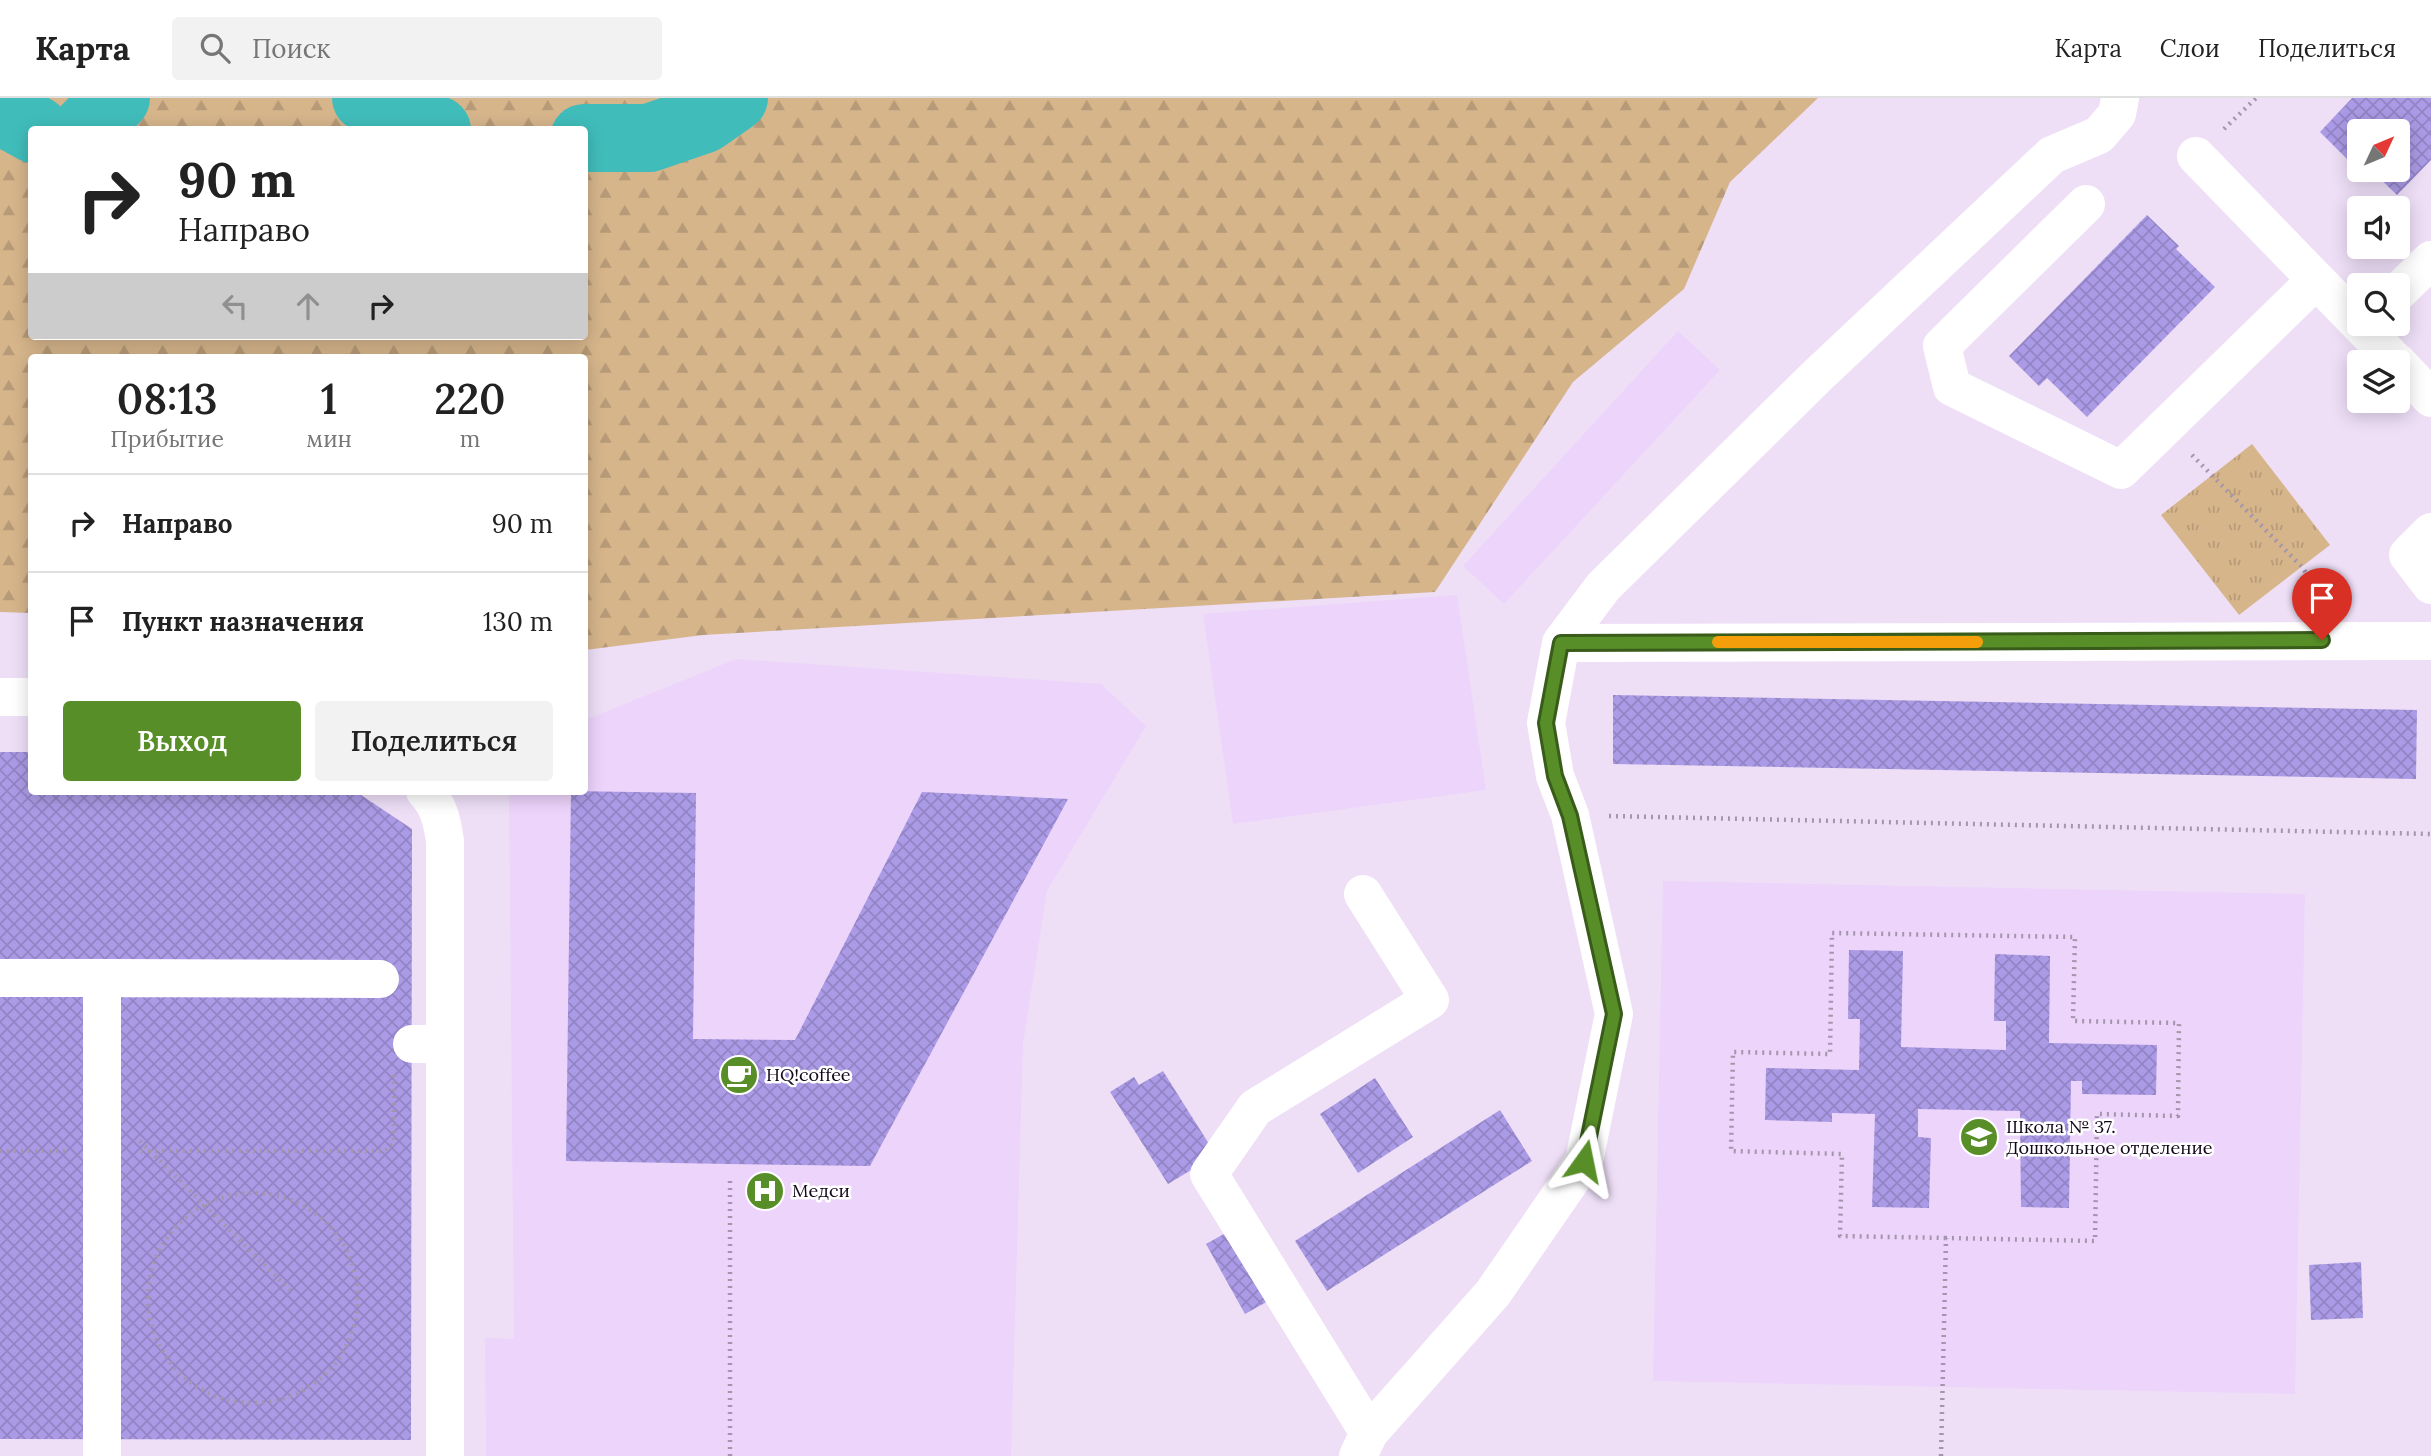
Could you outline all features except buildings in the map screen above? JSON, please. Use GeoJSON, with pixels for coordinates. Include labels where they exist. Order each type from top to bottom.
{"type":"FeatureCollection","features":[{"type":"Feature","properties":{"kind":"lane"},"geometry":{"type":"LineString","coordinates":[[1363,894],[1430,1000],[1255,1108],[1209,1174],[1363,1444],[1493,1293],[1584,1161],[1614,1014],[1570,816],[1555,776],[1546,723],[1561,643],[1603,587],[1816,377],[2052,155],[2099,135],[2117,114],[2120,98]]}},
{"type":"Feature","properties":{"kind":"lane"},"geometry":{"type":"LineString","coordinates":[[2196,156],[2315,280],[2347,309]]}},
{"type":"Feature","properties":{"kind":"lane"},"geometry":{"type":"LineString","coordinates":[[2086,204],[1942,346],[1952,387],[2121,470],[2315,280]]}},
{"type":"Feature","properties":{"kind":"lane"},"geometry":{"type":"LineString","coordinates":[[2410,280],[2431,260]]}},
{"type":"Feature","properties":{"kind":"lane"},"geometry":{"type":"LineString","coordinates":[[2374,336],[2386,350]]}},
{"type":"Feature","properties":{"kind":"lane"},"geometry":{"type":"LineString","coordinates":[[2410,376],[2431,398]]}},
{"type":"Feature","properties":{"kind":"lane"},"geometry":{"type":"LineString","coordinates":[[2431,532],[2408,555],[2431,584]]}},
{"type":"Feature","properties":{"kind":"lane"},"geometry":{"type":"LineString","coordinates":[[1561,643],[2431,641]]}},
{"type":"Feature","properties":{"kind":"lane"},"geometry":{"type":"LineString","coordinates":[[0,697],[28,697]]}},
{"type":"Feature","properties":{"kind":"lane"},"geometry":{"type":"LineString","coordinates":[[428,795],[438,807],[445,841],[417,1050],[444,1456]]}},
{"type":"Feature","properties":{"kind":"lane"},"geometry":{"type":"LineString","coordinates":[[0,978],[380,979]]}},
{"type":"Feature","properties":{"kind":"lane"},"geometry":{"type":"LineString","coordinates":[[102,978],[102,1456]]}},
{"type":"Feature","properties":{"kind":"path"},"geometry":{"type":"LineString","coordinates":[[2165,427],[2302,567],[2350,640]]}},
{"type":"Feature","properties":{"kind":"path"},"geometry":{"type":"LineString","coordinates":[[1570,816],[2431,834]]}},
{"type":"Feature","properties":{"kind":"path"},"geometry":{"type":"LineString","coordinates":[[1832,933],[2075,937],[2073,1021],[2179,1023],[2178,1115],[2097,1114],[2095,1241],[1945,1238],[1840,1236],[1842,1154],[1731,1151],[1733,1052],[1830,1054],[1832,933]]}},
{"type":"Feature","properties":{"kind":"path"},"geometry":{"type":"LineString","coordinates":[[0,1151],[385,1151],[394,1143],[417,1050]]}},
{"type":"Feature","properties":{"kind":"path"},"geometry":{"type":"LineString","coordinates":[[102,1103],[290,1290]]}},
{"type":"Feature","properties":{"kind":"path"},"geometry":{"type":"LineString","coordinates":[[730,1181],[730,1456]]}},
{"type":"Feature","properties":{"kind":"path"},"geometry":{"type":"LineString","coordinates":[[253,1192],[278,1195],[302,1205],[323,1219],[340,1238],[352,1261],[358,1285],[358,1311],[352,1335],[340,1358],[323,1377],[302,1391],[278,1401],[253,1404],[228,1400],[204,1391],[183,1377],[166,1358],[154,1335],[148,1311],[148,1285],[154,1260],[166,1238],[183,1219],[204,1204],[228,1195],[253,1192]]}},
{"type":"Feature","properties":{"kind":"path"},"geometry":{"type":"LineString","coordinates":[[1941,1456],[1945,1238]]}},
{"type":"Feature","properties":{"kind":"shaded area"},"geometry":{"type":"Polygon","coordinates":[[[1678,331],[1720,370],[1504,604],[1463,566],[1678,331]]]}},
{"type":"Feature","properties":{"kind":"shaded area"},"geometry":{"type":"Polygon","coordinates":[[[1457,595],[1486,790],[1233,824],[1203,614],[1457,595]]]}},
{"type":"Feature","properties":{"kind":"shaded area","name":"Медси"},"geometry":{"type":"Polygon","coordinates":[[[736,659],[1101,684],[1146,726],[1047,891],[1023,1044],[1011,1456],[486,1456],[485,1338],[514,1339],[509,795],[588,795],[588,719],[736,659]]]}},
{"type":"Feature","properties":{"kind":"shaded area","name":"Школа № 37. Дошкольное отделение"},"geometry":{"type":"Polygon","coordinates":[[[1663,881],[2305,894],[2295,1394],[1653,1381],[1663,881]]]}},
{"type":"Feature","properties":{"kind":"green space"},"geometry":{"type":"Polygon","coordinates":[[[0,98],[1818,98],[1730,182],[1684,289],[1573,382],[1435,592],[703,635],[588,650],[588,354],[28,354],[28,613],[0,612],[0,98]]]}},
{"type":"Feature","properties":{"kind":"green space"},"geometry":{"type":"Polygon","coordinates":[[[2252,444],[2330,545],[2239,615],[2161,515],[2252,444]]]}},
{"type":"Feature","properties":{"kind":"waterway"},"geometry":{"type":"LineString","coordinates":[[89,126],[116,98]]}},
{"type":"Feature","properties":{"kind":"waterway"},"geometry":{"type":"LineString","coordinates":[[366,98],[421,126]]}},
{"type":"Feature","properties":{"kind":"waterway"},"geometry":{"type":"LineString","coordinates":[[588,138],[649,138],[704,119],[734,98]]}},
{"type":"Feature","properties":{"kind":"waterway"},"geometry":{"type":"LineString","coordinates":[[0,110],[29,126]]}},
{"type":"Feature","properties":{"kind":"slow traffic"},"geometry":{"type":"LineString","coordinates":[[1718,642],[1977,642]]}},
{"type":"Feature","properties":{"kind":"place","name":"HQ!coffee"},"geometry":{"type":"Point","coordinates":[739,1075]}},
{"type":"Feature","properties":{"kind":"place","name":"Школа № 37. Дошкольное отделение"},"geometry":{"type":"Point","coordinates":[1979,1137]}},
{"type":"Feature","properties":{"kind":"place","name":"Медси"},"geometry":{"type":"Point","coordinates":[765,1191]}},
{"type":"Feature","properties":{"kind":"route"},"geometry":{"type":"LineString","coordinates":[[1584,1161],[1614,1014],[1570,816],[1555,776],[1546,723],[1561,643],[2322,640]]}}]}
